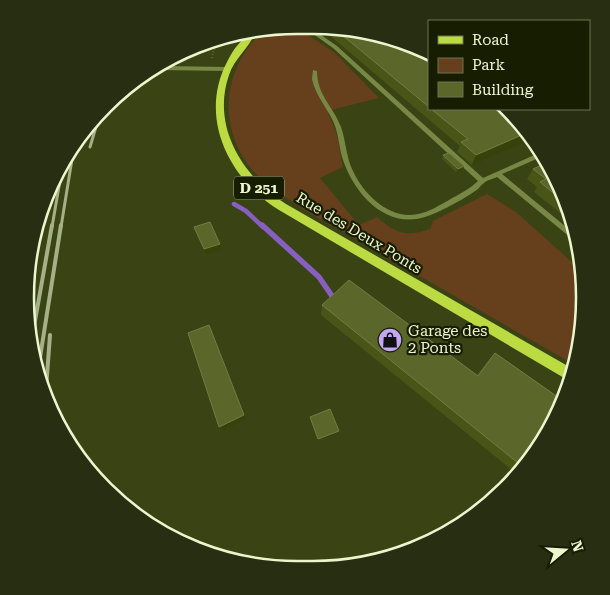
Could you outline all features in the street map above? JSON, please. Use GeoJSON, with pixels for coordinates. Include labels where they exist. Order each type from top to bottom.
{"type":"FeatureCollection","features":[{"type":"Feature","properties":{"kind":"main road","name":"Rue des Deux Ponts"},"geometry":{"type":"LineString","coordinates":[[248,39],[239,48],[227,69],[221,84],[218,102],[224,136],[234,159],[265,194],[301,218],[565,372]]}},
{"type":"Feature","properties":{"kind":"street"},"geometry":{"type":"LineString","coordinates":[[168,68],[227,69]]}},
{"type":"Feature","properties":{"kind":"lane"},"geometry":{"type":"LineString","coordinates":[[316,34],[335,47],[482,181]]}},
{"type":"Feature","properties":{"kind":"lane"},"geometry":{"type":"LineString","coordinates":[[316,71],[315,86],[337,125],[346,162],[359,187],[382,210],[400,218],[409,219],[421,216],[476,187],[482,181],[536,157]]}},
{"type":"Feature","properties":{"kind":"lane"},"geometry":{"type":"LineString","coordinates":[[498,174],[568,232]]}},
{"type":"Feature","properties":{"kind":"path"},"geometry":{"type":"LineString","coordinates":[[211,68],[215,47]]}},
{"type":"Feature","properties":{"kind":"shaded area"},"geometry":{"type":"Polygon","coordinates":[[[330,34],[347,36],[381,43],[428,61],[428,110],[499,111],[532,151],[549,181],[562,213],[571,246],[576,280],[576,315],[571,349],[556,398],[532,444],[499,484],[459,517],[413,541],[364,556],[330,561],[280,561],[246,556],[197,541],[151,517],[111,484],[78,444],[54,398],[39,349],[34,315],[34,280],[39,246],[48,213],[61,181],[88,137],[124,99],[166,69],[213,48],[263,36],[330,34]]]}},
{"type":"Feature","properties":{"kind":"green space"},"geometry":{"type":"Polygon","coordinates":[[[306,34],[334,52],[379,98],[327,111],[336,131],[343,167],[320,178],[359,225],[377,217],[396,230],[414,233],[430,229],[433,221],[487,194],[516,212],[574,264],[576,315],[568,361],[308,212],[272,188],[253,171],[237,144],[229,116],[231,86],[235,71],[256,37],[263,36],[306,34]]]}},
{"type":"Feature","properties":{"kind":"building"},"geometry":{"type":"Polygon","coordinates":[[[343,35],[381,43],[428,61],[428,106],[343,35]]]}},
{"type":"Feature","properties":{"kind":"building"},"geometry":{"type":"Polygon","coordinates":[[[432,110],[498,110],[521,135],[476,155],[461,142],[468,139],[432,110]]]}},
{"type":"Feature","properties":{"kind":"building"},"geometry":{"type":"Polygon","coordinates":[[[449,153],[464,166],[458,169],[443,155],[449,153]]]}},
{"type":"Feature","properties":{"kind":"building"},"geometry":{"type":"Polygon","coordinates":[[[541,165],[555,194],[540,182],[546,179],[533,169],[541,165]]]}},
{"type":"Feature","properties":{"kind":"building"},"geometry":{"type":"Polygon","coordinates":[[[210,222],[220,244],[204,249],[194,227],[210,222]]]}},
{"type":"Feature","properties":{"kind":"building"},"geometry":{"type":"Polygon","coordinates":[[[349,280],[478,376],[495,353],[557,396],[532,444],[518,463],[322,305],[349,280]]]}},
{"type":"Feature","properties":{"kind":"building"},"geometry":{"type":"Polygon","coordinates":[[[209,325],[244,415],[219,427],[188,333],[209,325]]]}},
{"type":"Feature","properties":{"kind":"building"},"geometry":{"type":"Polygon","coordinates":[[[330,409],[339,431],[318,439],[310,417],[330,409]]]}},
{"type":"Feature","properties":{"kind":"waterway"},"geometry":{"type":"LineString","coordinates":[[234,204],[246,211],[263,227]]}},
{"type":"Feature","properties":{"kind":"waterway"},"geometry":{"type":"LineString","coordinates":[[262,225],[319,277],[332,296]]}},
{"type":"Feature","properties":{"kind":"railway"},"geometry":{"type":"LineString","coordinates":[[90,147],[96,128]]}},
{"type":"Feature","properties":{"kind":"railway"},"geometry":{"type":"LineString","coordinates":[[61,227],[72,162]]}},
{"type":"Feature","properties":{"kind":"railway"},"geometry":{"type":"LineString","coordinates":[[52,227],[59,185]]}},
{"type":"Feature","properties":{"kind":"railway"},"geometry":{"type":"LineString","coordinates":[[35,322],[52,225]]}},
{"type":"Feature","properties":{"kind":"railway"},"geometry":{"type":"LineString","coordinates":[[40,355],[61,225]]}},
{"type":"Feature","properties":{"kind":"railway"},"geometry":{"type":"LineString","coordinates":[[47,378],[50,335]]}},
{"type":"Feature","properties":{"kind":"place","name":"Garage des 2 Ponts"},"geometry":{"type":"Point","coordinates":[390,340]}}]}
